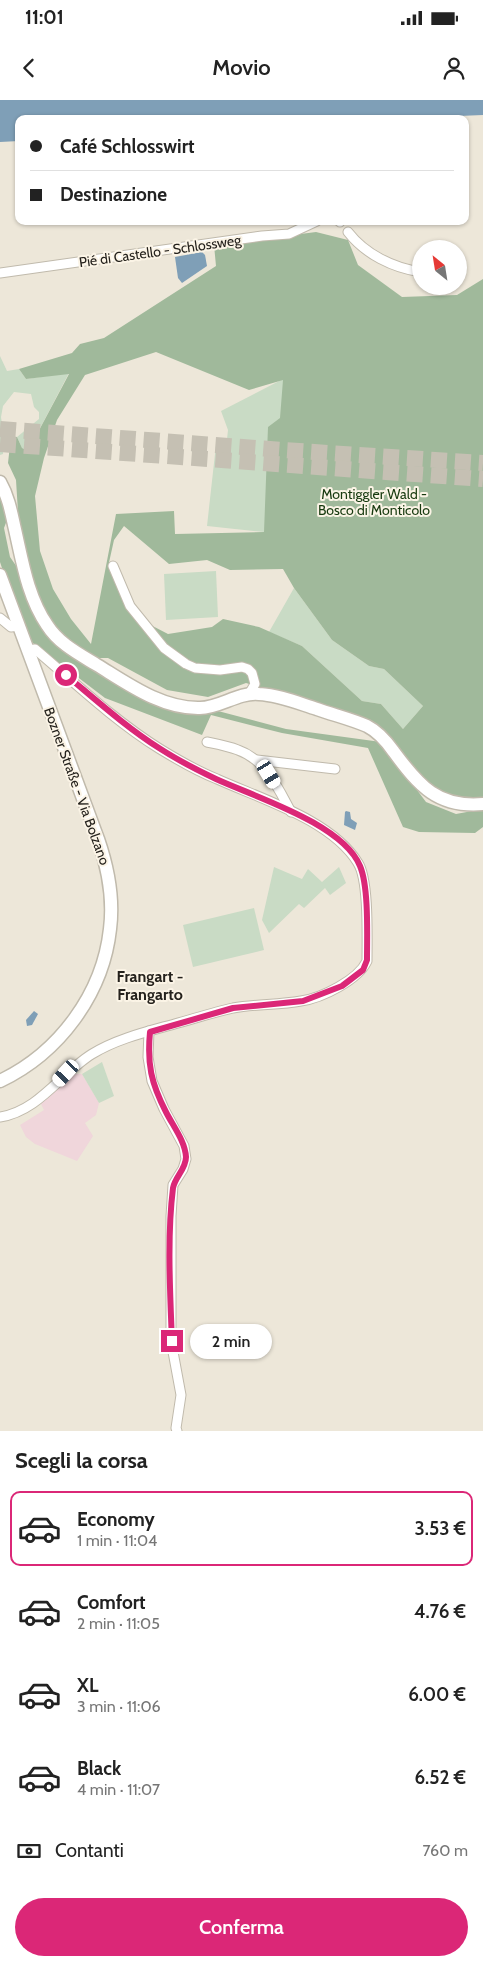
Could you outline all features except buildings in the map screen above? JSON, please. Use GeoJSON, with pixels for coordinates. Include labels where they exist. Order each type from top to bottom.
{"type":"FeatureCollection","features":[{"type":"Feature","properties":{"kind":"main road"},"geometry":{"type":"LineString","coordinates":[[0,482],[9,504],[29,589],[34,602],[47,626],[65,645],[139,691],[169,702],[192,708],[203,708],[249,694],[276,697],[369,727],[383,738],[416,781],[431,793],[452,802],[469,805],[483,804]]}},
{"type":"Feature","properties":{"kind":"main road","name":"Bozner Straße - Via Bolzano"},"geometry":{"type":"LineString","coordinates":[[0,575],[105,858],[109,876],[111,903],[110,929],[102,966],[85,1004],[54,1044],[36,1060],[0,1081]]}},
{"type":"Feature","properties":{"kind":"street","name":"Pié di Castello - Schlossweg"},"geometry":{"type":"LineString","coordinates":[[0,273],[262,236],[289,234],[308,225]]}},
{"type":"Feature","properties":{"kind":"street"},"geometry":{"type":"LineString","coordinates":[[348,232],[357,244],[374,256],[412,271]]}},
{"type":"Feature","properties":{"kind":"street"},"geometry":{"type":"LineString","coordinates":[[113,566],[130,606],[164,648],[186,664],[196,668],[220,670],[242,667],[248,669],[252,673],[255,684],[249,694]]}},
{"type":"Feature","properties":{"kind":"street"},"geometry":{"type":"LineString","coordinates":[[0,618],[11,627],[19,626]]}},
{"type":"Feature","properties":{"kind":"street"},"geometry":{"type":"LineString","coordinates":[[0,1117],[16,1113],[37,1101],[75,1065],[95,1052],[125,1039],[233,1008],[303,1001],[342,986],[363,970],[367,960],[364,879],[360,865],[347,847],[310,821],[215,778],[159,748],[108,710],[35,649],[28,650]]}},
{"type":"Feature","properties":{"kind":"street"},"geometry":{"type":"LineString","coordinates":[[207,742],[239,750],[257,760],[269,774],[291,812]]}},
{"type":"Feature","properties":{"kind":"street"},"geometry":{"type":"LineString","coordinates":[[257,760],[335,769]]}},
{"type":"Feature","properties":{"kind":"street"},"geometry":{"type":"LineString","coordinates":[[150,1032],[148,1057],[152,1080],[164,1110],[184,1146],[186,1159],[183,1170],[174,1186],[171,1220],[172,1341],[181,1395],[177,1431]]}},
{"type":"Feature","properties":{"kind":"shaded area"},"geometry":{"type":"Polygon","coordinates":[[[72,1072],[73,1074],[82,1074],[99,1103],[96,1115],[85,1123],[93,1136],[77,1161],[35,1144],[26,1137],[20,1125],[44,1110],[41,1104],[72,1072]]]}},
{"type":"Feature","properties":{"kind":"green space","name":"Montiggler Wald - Bosco di Monticolo"},"geometry":{"type":"Polygon","coordinates":[[[316,232],[348,240],[358,265],[402,297],[468,295],[468,288],[483,279],[483,797],[470,799],[455,797],[438,792],[425,784],[400,750],[377,724],[345,712],[246,683],[208,697],[167,690],[108,658],[96,658],[68,639],[38,604],[19,528],[16,480],[8,463],[11,436],[17,437],[22,448],[28,451],[69,374],[26,379],[19,369],[72,353],[80,344],[104,338],[216,266],[214,245],[316,232]],[[156,352],[85,375],[57,420],[44,458],[35,496],[40,551],[53,589],[71,619],[91,644],[116,514],[174,511],[175,534],[264,532],[268,427],[280,418],[283,380],[249,390],[156,352]],[[124,526],[114,540],[108,567],[128,605],[141,620],[168,634],[212,627],[223,619],[259,627],[302,646],[362,701],[381,704],[403,729],[423,706],[384,669],[369,666],[332,640],[294,588],[283,569],[230,570],[207,560],[169,564],[124,526]]]}},
{"type":"Feature","properties":{"kind":"green space"},"geometry":{"type":"Polygon","coordinates":[[[0,356],[7,371],[19,369],[26,379],[69,373],[28,451],[22,448],[17,437],[39,419],[39,412],[34,407],[31,394],[14,392],[3,406],[1,417],[4,438],[3,454],[0,455],[0,356]]]}},
{"type":"Feature","properties":{"kind":"green space"},"geometry":{"type":"Polygon","coordinates":[[[283,379],[283,450],[264,532],[207,526],[216,445],[227,439],[228,430],[221,411],[283,379]]]}},
{"type":"Feature","properties":{"kind":"green space"},"geometry":{"type":"Polygon","coordinates":[[[0,494],[7,520],[4,528],[10,557],[19,570],[43,630],[147,700],[218,711],[286,729],[381,742],[426,802],[456,814],[483,809],[483,827],[475,833],[419,832],[403,827],[368,748],[282,733],[211,715],[202,735],[105,698],[33,643],[23,631],[0,562],[0,494]]]}},
{"type":"Feature","properties":{"kind":"green space"},"geometry":{"type":"Polygon","coordinates":[[[216,571],[218,617],[166,620],[164,574],[216,571]]]}},
{"type":"Feature","properties":{"kind":"green space"},"geometry":{"type":"Polygon","coordinates":[[[294,588],[332,640],[369,666],[384,669],[423,706],[403,729],[381,704],[362,701],[302,646],[269,632],[294,588]]]}},
{"type":"Feature","properties":{"kind":"green space"},"geometry":{"type":"Polygon","coordinates":[[[274,867],[302,879],[308,869],[322,882],[339,867],[346,883],[330,895],[325,888],[304,908],[299,904],[269,933],[262,920],[274,867]]]}},
{"type":"Feature","properties":{"kind":"green space"},"geometry":{"type":"Polygon","coordinates":[[[254,908],[264,950],[193,967],[183,925],[254,908]]]}},
{"type":"Feature","properties":{"kind":"green space"},"geometry":{"type":"Polygon","coordinates":[[[102,1062],[114,1096],[99,1103],[82,1074],[102,1062]]]}},
{"type":"Feature","properties":{"kind":"water"},"geometry":{"type":"Polygon","coordinates":[[[0,100],[483,100],[483,115],[469,116],[15,115],[15,141],[0,142],[0,100]]]}},
{"type":"Feature","properties":{"kind":"water"},"geometry":{"type":"Polygon","coordinates":[[[202,252],[205,255],[207,266],[182,283],[178,278],[175,257],[202,252]]]}},
{"type":"Feature","properties":{"kind":"water"},"geometry":{"type":"Polygon","coordinates":[[[346,811],[350,812],[351,819],[357,823],[355,830],[344,825],[346,811]]]}},
{"type":"Feature","properties":{"kind":"water"},"geometry":{"type":"Polygon","coordinates":[[[34,1011],[38,1014],[32,1025],[27,1026],[26,1020],[34,1011]]]}},
{"type":"Feature","properties":{"kind":"tunnel"},"geometry":{"type":"LineString","coordinates":[[0,429],[483,463]]}},
{"type":"Feature","properties":{"kind":"tunnel"},"geometry":{"type":"LineString","coordinates":[[0,444],[483,479]]}},
{"type":"Feature","properties":{"kind":"district","name":"Frangart - Frangarto"},"geometry":{"type":"Point","coordinates":[150,985]}},
{"type":"Feature","properties":{"kind":"route"},"geometry":{"type":"LineString","coordinates":[[66,675],[108,710],[159,748],[215,778],[310,821],[338,839],[347,847],[360,865],[364,879],[367,960],[363,970],[342,986],[303,1001],[233,1008],[150,1032],[148,1057],[152,1080],[164,1110],[184,1146],[186,1159],[183,1170],[174,1186],[171,1252],[172,1341]]}}]}
